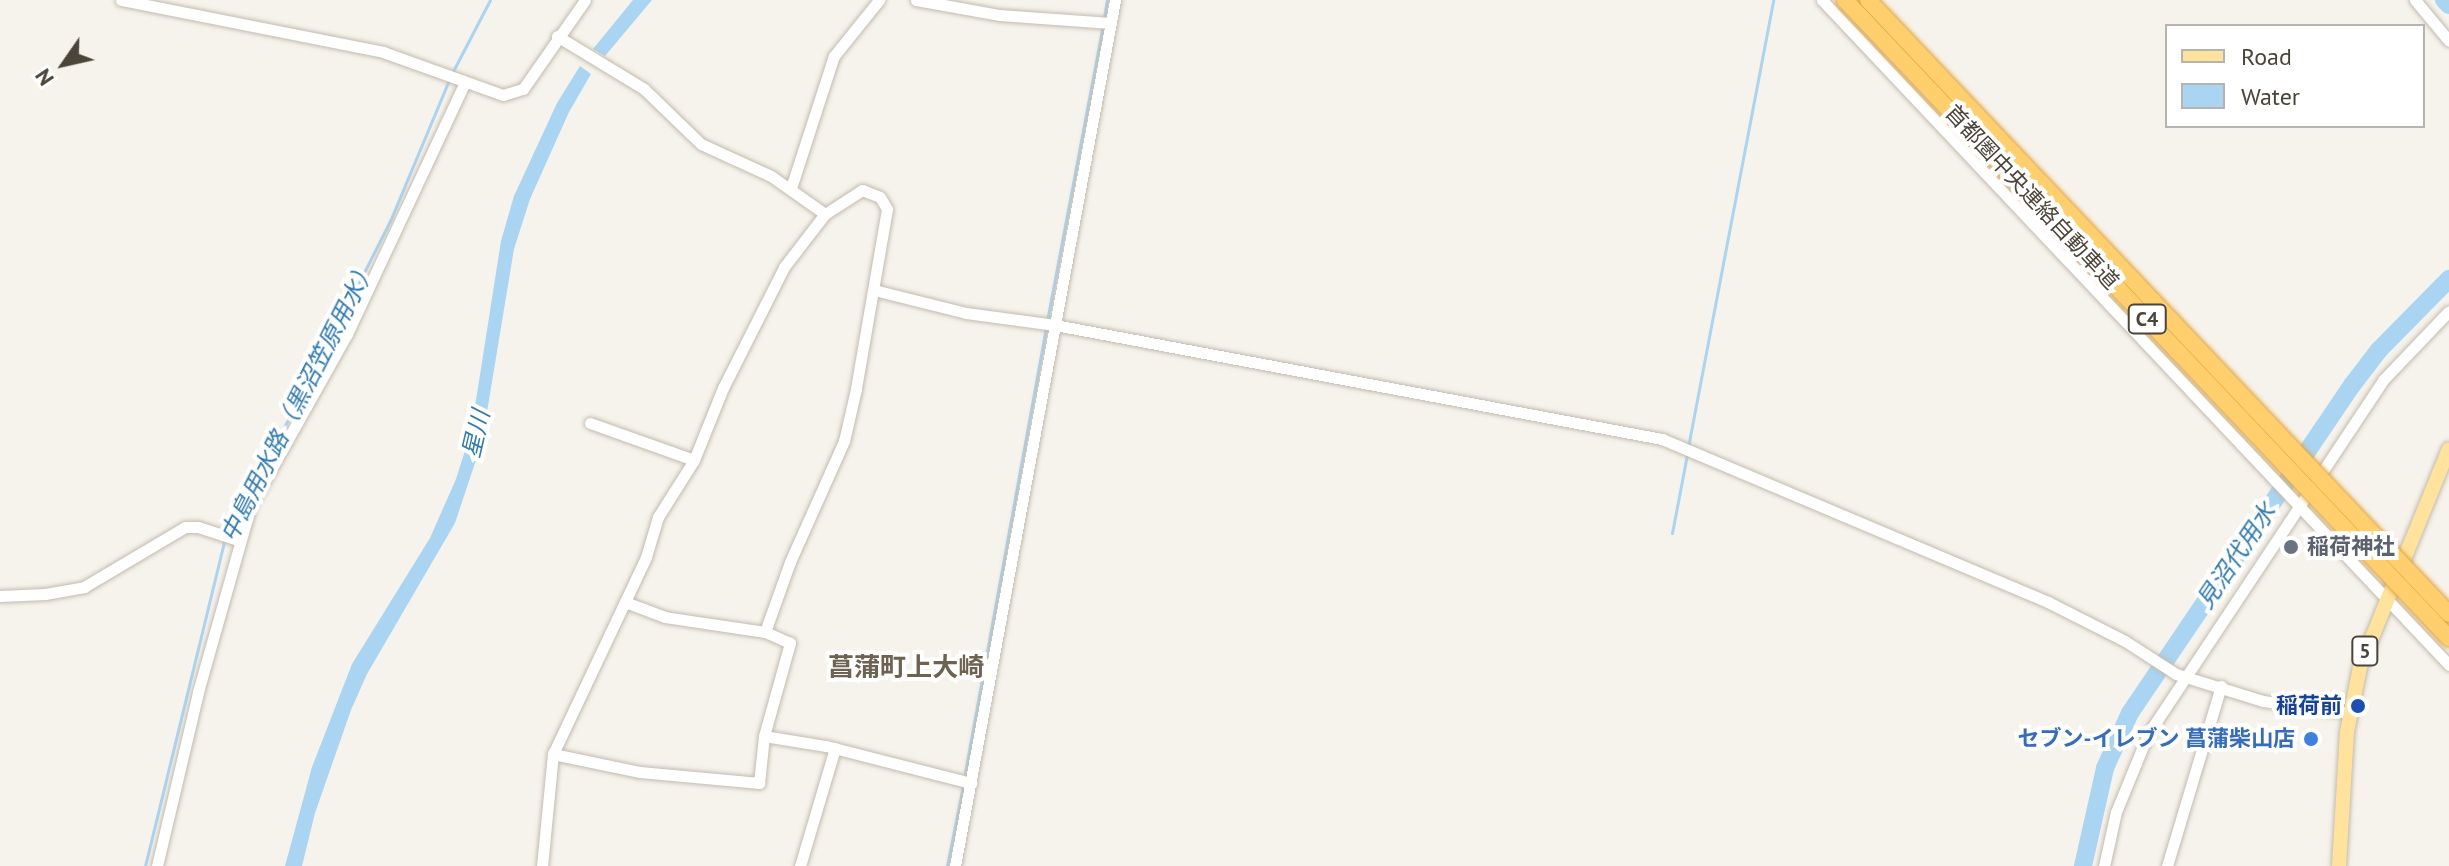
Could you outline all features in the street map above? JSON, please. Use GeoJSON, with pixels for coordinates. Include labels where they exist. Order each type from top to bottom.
{"type":"FeatureCollection","features":[{"type":"Feature","properties":{"kind":"highway","name":"首都圏中央連絡自動車道"},"geometry":{"type":"LineString","coordinates":[[1845,0],[2449,638]]}},
{"type":"Feature","properties":{"kind":"highway","name":"首都圏中央連絡自動車道"},"geometry":{"type":"LineString","coordinates":[[1868,0],[2449,614]]}},
{"type":"Feature","properties":{"kind":"main road","name":"5"},"geometry":{"type":"LineString","coordinates":[[2339,866],[2350,713],[2360,667],[2385,598],[2449,449]]}},
{"type":"Feature","properties":{"kind":"street"},"geometry":{"type":"LineString","coordinates":[[121,0],[383,52],[492,93],[517,93],[523,89],[585,0]]}},
{"type":"Feature","properties":{"kind":"street"},"geometry":{"type":"LineString","coordinates":[[791,188],[834,56],[879,0]]}},
{"type":"Feature","properties":{"kind":"street"},"geometry":{"type":"LineString","coordinates":[[916,0],[961,4],[999,15],[1111,23]]}},
{"type":"Feature","properties":{"kind":"street"},"geometry":{"type":"LineString","coordinates":[[955,866],[1115,0]]}},
{"type":"Feature","properties":{"kind":"street"},"geometry":{"type":"LineString","coordinates":[[1822,0],[2449,665]]}},
{"type":"Feature","properties":{"kind":"street"},"geometry":{"type":"LineString","coordinates":[[2415,0],[2449,41]]}},
{"type":"Feature","properties":{"kind":"street"},"geometry":{"type":"LineString","coordinates":[[557,36],[644,89],[701,144],[791,188],[825,214]]}},
{"type":"Feature","properties":{"kind":"street"},"geometry":{"type":"LineString","coordinates":[[157,866],[235,539],[257,493],[324,377],[392,243],[456,78]]}},
{"type":"Feature","properties":{"kind":"street"},"geometry":{"type":"LineString","coordinates":[[542,866],[553,754],[646,557],[658,517],[694,460],[723,388],[772,285],[825,214],[862,190],[884,201],[886,223],[844,441],[795,550],[765,632]]}},
{"type":"Feature","properties":{"kind":"street"},"geometry":{"type":"LineString","coordinates":[[874,290],[966,313],[1055,325],[1662,439],[2048,602],[2181,676],[2263,701],[2350,713]]}},
{"type":"Feature","properties":{"kind":"street"},"geometry":{"type":"LineString","coordinates":[[2104,866],[2116,812],[2142,746],[2181,676],[2383,380],[2449,311]]}},
{"type":"Feature","properties":{"kind":"street"},"geometry":{"type":"LineString","coordinates":[[590,423],[694,460]]}},
{"type":"Feature","properties":{"kind":"street"},"geometry":{"type":"LineString","coordinates":[[0,596],[45,594],[84,587],[185,527],[235,539]]}},
{"type":"Feature","properties":{"kind":"street"},"geometry":{"type":"LineString","coordinates":[[553,754],[640,772],[759,783],[764,736],[792,646],[765,632],[665,617],[625,602]]}},
{"type":"Feature","properties":{"kind":"street"},"geometry":{"type":"LineString","coordinates":[[2167,866],[2221,686]]}},
{"type":"Feature","properties":{"kind":"street"},"geometry":{"type":"LineString","coordinates":[[764,736],[835,748],[971,783]]}},
{"type":"Feature","properties":{"kind":"street"},"geometry":{"type":"LineString","coordinates":[[800,866],[835,748]]}},
{"type":"Feature","properties":{"kind":"water"},"geometry":{"type":"Polygon","coordinates":[[[633,0],[652,0],[605,56],[593,49],[633,0]]]}},
{"type":"Feature","properties":{"kind":"water","name":"星川"},"geometry":{"type":"Polygon","coordinates":[[[580,66],[591,74],[569,112],[530,199],[514,249],[482,442],[455,523],[367,674],[315,813],[302,866],[285,866],[312,767],[352,664],[430,538],[456,479],[471,432],[501,241],[514,196],[557,103],[580,66]]]}},
{"type":"Feature","properties":{"kind":"waterway","name":"中島用水路（黒沼笠原用水）"},"geometry":{"type":"LineString","coordinates":[[452,73],[490,0]]}},
{"type":"Feature","properties":{"kind":"waterway"},"geometry":{"type":"LineString","coordinates":[[1104,18],[1107,0]]}},
{"type":"Feature","properties":{"kind":"waterway"},"geometry":{"type":"LineString","coordinates":[[1688,447],[1773,0]]}},
{"type":"Feature","properties":{"kind":"waterway"},"geometry":{"type":"LineString","coordinates":[[2444,0],[2449,5]]}},
{"type":"Feature","properties":{"kind":"waterway"},"geometry":{"type":"LineString","coordinates":[[1047,321],[1103,26]]}},
{"type":"Feature","properties":{"kind":"waterway","name":"中島用水路（黒沼笠原用水）"},"geometry":{"type":"LineString","coordinates":[[228,532],[244,495],[298,403],[390,221],[449,80]]}},
{"type":"Feature","properties":{"kind":"waterway","name":"見沼代用水"},"geometry":{"type":"LineString","coordinates":[[2083,866],[2105,768],[2130,713],[2353,384],[2379,350],[2449,279]]}},
{"type":"Feature","properties":{"kind":"waterway"},"geometry":{"type":"LineString","coordinates":[[965,773],[1046,329]]}},
{"type":"Feature","properties":{"kind":"waterway"},"geometry":{"type":"LineString","coordinates":[[1672,533],[1687,454]]}},
{"type":"Feature","properties":{"kind":"waterway","name":"中島用水路（黒沼笠原用水）"},"geometry":{"type":"LineString","coordinates":[[145,866],[225,539]]}},
{"type":"Feature","properties":{"kind":"waterway"},"geometry":{"type":"LineString","coordinates":[[947,866],[963,786]]}},
{"type":"Feature","properties":{"kind":"place","name":"稲荷神社"},"geometry":{"type":"Point","coordinates":[2291,547]}},
{"type":"Feature","properties":{"kind":"place","name":"稲荷前"},"geometry":{"type":"Point","coordinates":[2358,706]}},
{"type":"Feature","properties":{"kind":"place","name":"セブン-イレブン 菖蒲柴山店"},"geometry":{"type":"Point","coordinates":[2311,739]}},
{"type":"Feature","properties":{"kind":"district","name":"菖蒲町上大崎"},"geometry":{"type":"Point","coordinates":[906,667]}}]}
